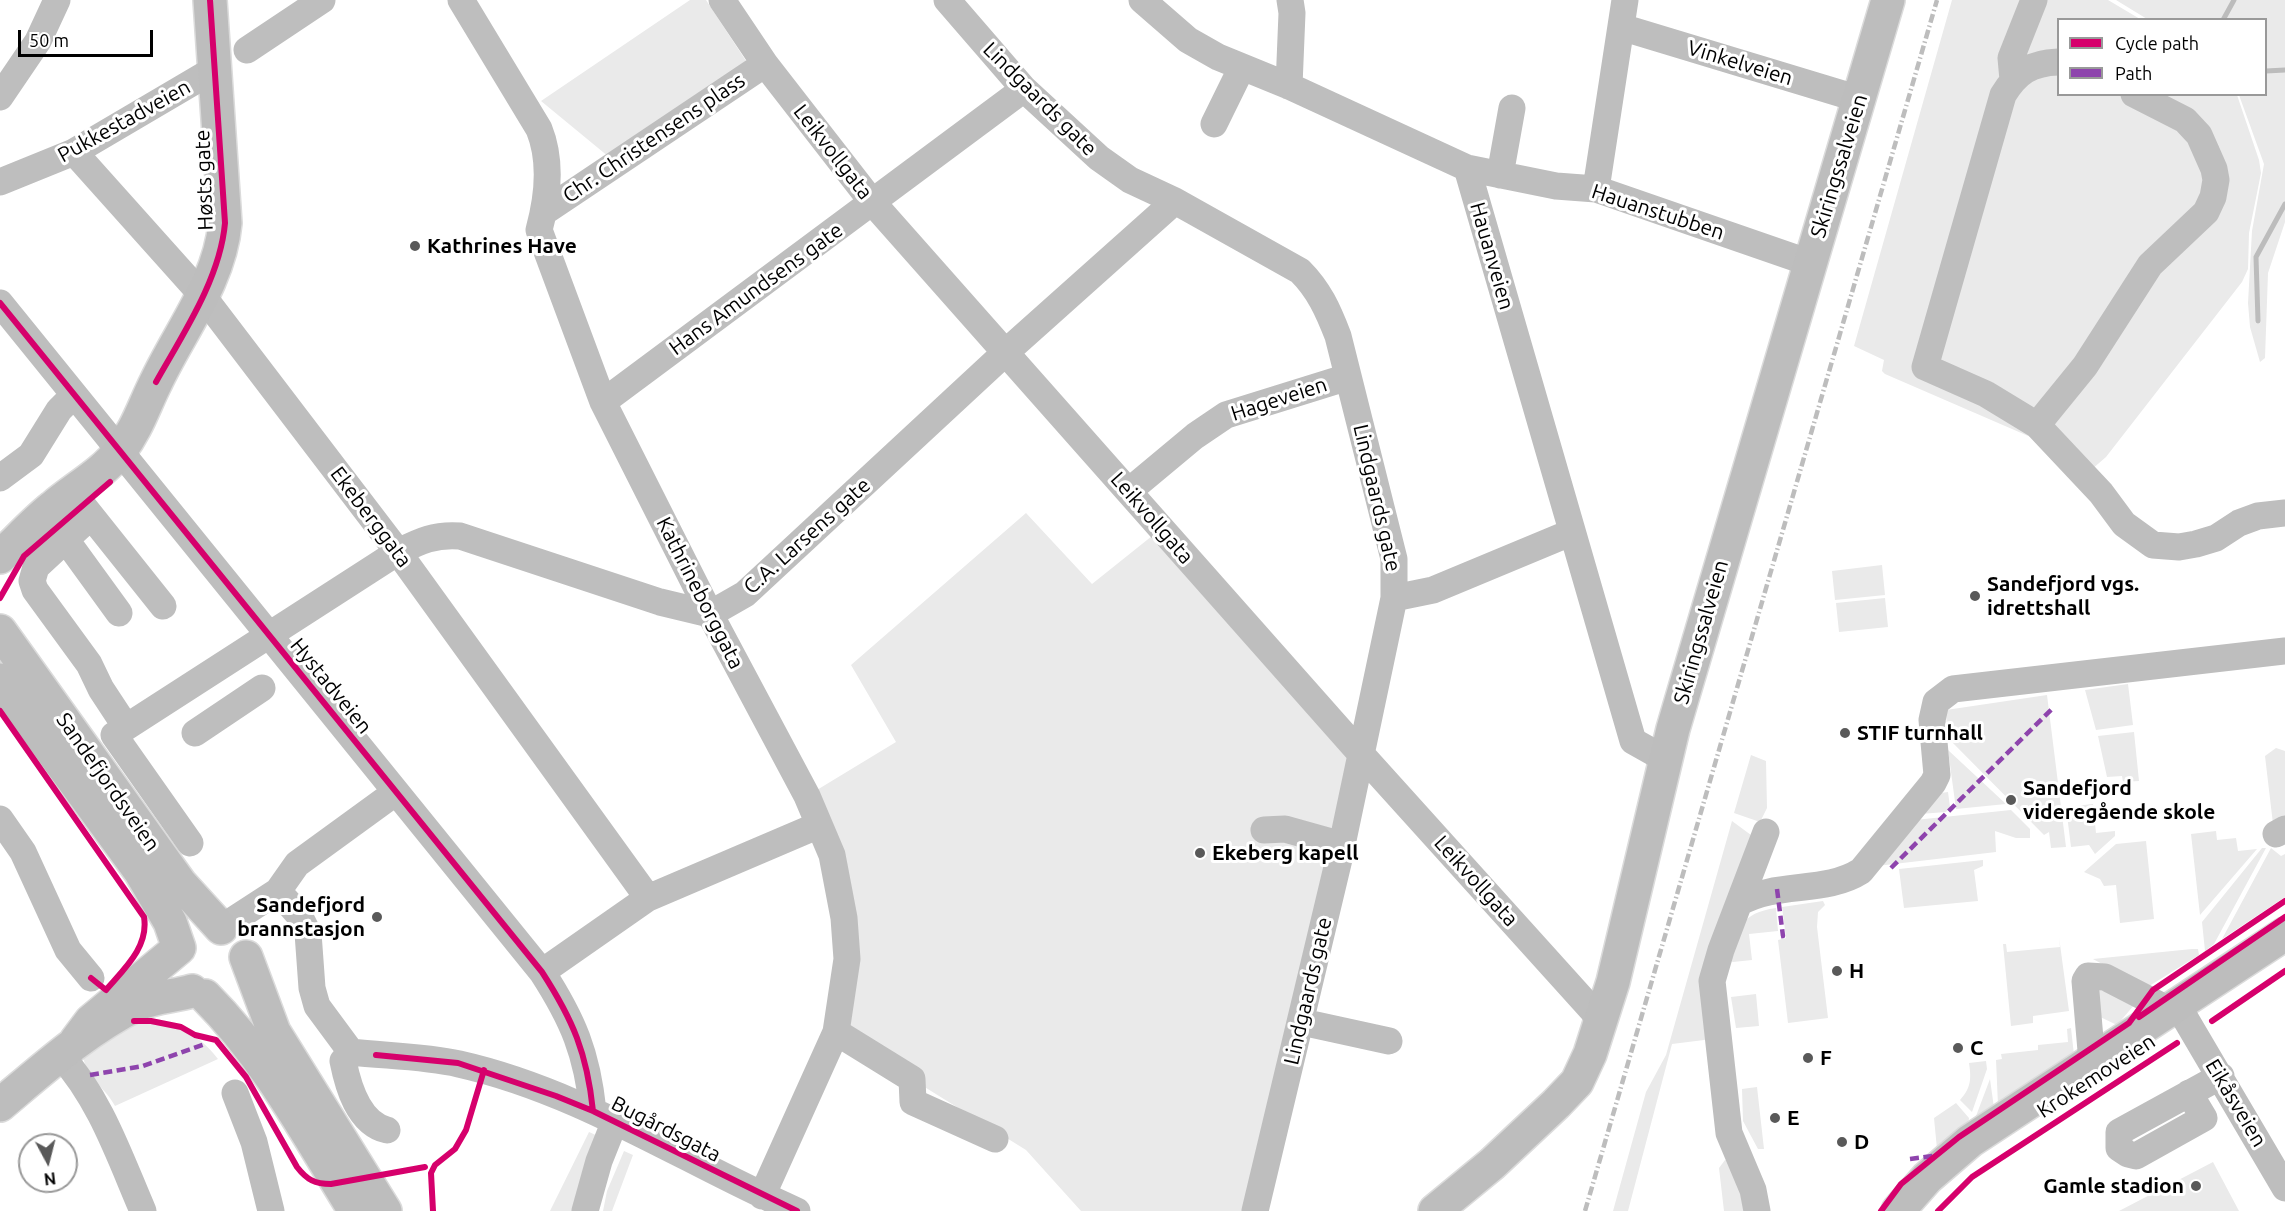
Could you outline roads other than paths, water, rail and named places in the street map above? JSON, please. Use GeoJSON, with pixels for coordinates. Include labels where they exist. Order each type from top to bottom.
{"type":"FeatureCollection","features":[{"type":"Feature","properties":{"kind":"main road","name":"Pukkestadveien"},"geometry":{"type":"LineString","coordinates":[[210,0],[215,69]]}},
{"type":"Feature","properties":{"kind":"main road","name":"Skiringssalveien"},"geometry":{"type":"LineString","coordinates":[[1435,1211],[1492,1164],[1570,1090],[1583,1071],[1602,1021],[1665,759],[1888,0]]}},
{"type":"Feature","properties":{"kind":"main road","name":"Høsts gate"},"geometry":{"type":"LineString","coordinates":[[0,557],[82,504],[101,470],[133,397],[156,382],[202,295],[223,243],[225,223],[215,69]]}},
{"type":"Feature","properties":{"kind":"main road","name":"Høsts gate"},"geometry":{"type":"LineString","coordinates":[[0,532],[89,456],[112,442]]}},
{"type":"Feature","properties":{"kind":"main road","name":"Sandefjordsveien"},"geometry":{"type":"LineString","coordinates":[[0,631],[180,883],[221,928]]}},
{"type":"Feature","properties":{"kind":"main road","name":"Sandefjordsveien"},"geometry":{"type":"LineString","coordinates":[[0,680],[140,871],[170,922],[179,948]]}},
{"type":"Feature","properties":{"kind":"main road"},"geometry":{"type":"LineString","coordinates":[[68,1048],[91,1020],[179,948],[192,932],[211,927],[221,928],[233,934],[242,945],[274,1032],[385,1211]]}},
{"type":"Feature","properties":{"kind":"main road","name":"Krokemoveien"},"geometry":{"type":"LineString","coordinates":[[1916,1211],[1936,1188],[1988,1145],[2178,1014],[2285,934]]}},
{"type":"Feature","properties":{"kind":"main road"},"geometry":{"type":"LineString","coordinates":[[179,948],[176,960],[177,972],[183,983],[199,994],[232,1024],[256,1056],[355,1211]]}},
{"type":"Feature","properties":{"kind":"main road","name":"Krokemoveien"},"geometry":{"type":"LineString","coordinates":[[1898,1211],[1953,1154],[2092,1062],[2285,952]]}},
{"type":"Feature","properties":{"kind":"main road"},"geometry":{"type":"LineString","coordinates":[[0,1105],[68,1048],[140,1004],[199,994],[218,996],[230,991],[239,982],[245,970],[246,957]]}},
{"type":"Feature","properties":{"kind":"street"},"geometry":{"type":"LineString","coordinates":[[0,97],[38,41],[57,0]]}},
{"type":"Feature","properties":{"kind":"street"},"geometry":{"type":"LineString","coordinates":[[247,50],[322,0]]}},
{"type":"Feature","properties":{"kind":"street","name":"Kathrineborggata"},"geometry":{"type":"LineString","coordinates":[[461,0],[539,129],[548,162],[544,212],[539,230],[603,402],[710,614],[807,796],[832,855],[844,918],[847,959],[836,1032],[762,1196]]}},
{"type":"Feature","properties":{"kind":"street","name":"Leikvollgata"},"geometry":{"type":"LineString","coordinates":[[722,0],[765,64],[873,203],[1361,754],[1602,1021]]}},
{"type":"Feature","properties":{"kind":"street","name":"Lindgaards gate"},"geometry":{"type":"LineString","coordinates":[[947,0],[1023,89],[1099,158],[1130,180],[1174,201],[1300,271],[1314,285],[1326,303],[1338,336],[1394,559],[1394,598],[1302,1022],[1255,1211]]}},
{"type":"Feature","properties":{"kind":"street"},"geometry":{"type":"LineString","coordinates":[[1142,0],[1188,40],[1242,67],[1289,86],[1467,168]]}},
{"type":"Feature","properties":{"kind":"street"},"geometry":{"type":"LineString","coordinates":[[1289,86],[1292,14],[1290,0]]}},
{"type":"Feature","properties":{"kind":"street"},"geometry":{"type":"LineString","coordinates":[[1596,189],[1625,0]]}},
{"type":"Feature","properties":{"kind":"street"},"geometry":{"type":"LineString","coordinates":[[2013,80],[2011,58],[2034,0]]}},
{"type":"Feature","properties":{"kind":"street","name":"Vinkelveien"},"geometry":{"type":"LineString","coordinates":[[1621,27],[1859,99]]}},
{"type":"Feature","properties":{"kind":"street"},"geometry":{"type":"LineString","coordinates":[[2057,62],[2042,63],[2026,68],[2013,80],[2003,95],[1925,367],[1986,394],[2037,424],[2101,494],[2124,524],[2153,545],[2179,547],[2196,544],[2216,538],[2239,523],[2258,516],[2285,513]]}},
{"type":"Feature","properties":{"kind":"street","name":"Chr. Christensens plass"},"geometry":{"type":"LineString","coordinates":[[544,212],[765,64]]}},
{"type":"Feature","properties":{"kind":"street"},"geometry":{"type":"LineString","coordinates":[[1214,124],[1242,67]]}},
{"type":"Feature","properties":{"kind":"street","name":"Pukkestadveien"},"geometry":{"type":"LineString","coordinates":[[0,182],[74,152],[215,69]]}},
{"type":"Feature","properties":{"kind":"street","name":"Hans Amundsens gate"},"geometry":{"type":"LineString","coordinates":[[603,402],[1023,89]]}},
{"type":"Feature","properties":{"kind":"street"},"geometry":{"type":"LineString","coordinates":[[2037,424],[2085,366],[2150,265],[2206,212],[2213,197],[2216,180],[2214,169],[2199,135],[2185,120],[2138,96]]}},
{"type":"Feature","properties":{"kind":"street"},"geometry":{"type":"LineString","coordinates":[[1500,175],[1512,108]]}},
{"type":"Feature","properties":{"kind":"street","name":"Ekeberggata"},"geometry":{"type":"LineString","coordinates":[[74,152],[202,295],[398,552],[648,898]]}},
{"type":"Feature","properties":{"kind":"street","name":"Hauanstubben"},"geometry":{"type":"LineString","coordinates":[[1467,168],[1556,186],[1596,189],[1810,263]]}},
{"type":"Feature","properties":{"kind":"street","name":"Hauanveien"},"geometry":{"type":"LineString","coordinates":[[1467,168],[1570,533],[1633,741],[1665,759]]}},
{"type":"Feature","properties":{"kind":"street","name":"C.A. Larsens gate"},"geometry":{"type":"LineString","coordinates":[[710,614],[745,594],[1006,352],[1174,201]]}},
{"type":"Feature","properties":{"kind":"street","name":"Hystadveien"},"geometry":{"type":"LineString","coordinates":[[0,303],[542,972],[561,1001],[579,1038],[590,1079],[604,1116]]}},
{"type":"Feature","properties":{"kind":"street","name":"Hageveien"},"geometry":{"type":"LineString","coordinates":[[1129,491],[1195,436],[1226,415],[1348,377]]}},
{"type":"Feature","properties":{"kind":"street"},"geometry":{"type":"LineString","coordinates":[[0,478],[31,454],[59,410],[74,395]]}},
{"type":"Feature","properties":{"kind":"street"},"geometry":{"type":"LineString","coordinates":[[163,606],[82,504],[66,540],[36,567],[32,581],[35,590],[89,664],[120,731],[190,843]]}},
{"type":"Feature","properties":{"kind":"street"},"geometry":{"type":"LineString","coordinates":[[1394,598],[1433,590],[1570,533]]}},
{"type":"Feature","properties":{"kind":"street"},"geometry":{"type":"LineString","coordinates":[[120,731],[398,552],[421,540],[441,535],[460,536],[660,602],[710,614]]}},
{"type":"Feature","properties":{"kind":"street"},"geometry":{"type":"LineString","coordinates":[[66,540],[119,613]]}},
{"type":"Feature","properties":{"kind":"street"},"geometry":{"type":"LineString","coordinates":[[1739,903],[1756,893],[1845,881],[1861,871],[1933,783],[1936,776],[1932,720],[1936,702],[1953,689],[2285,651]]}},
{"type":"Feature","properties":{"kind":"street"},"geometry":{"type":"LineString","coordinates":[[207,675],[230,709]]}},
{"type":"Feature","properties":{"kind":"street"},"geometry":{"type":"LineString","coordinates":[[195,733],[262,688]]}},
{"type":"Feature","properties":{"kind":"street"},"geometry":{"type":"LineString","coordinates":[[221,928],[278,891],[297,864],[396,792]]}},
{"type":"Feature","properties":{"kind":"street"},"geometry":{"type":"LineString","coordinates":[[0,819],[23,852],[68,950],[91,978]]}},
{"type":"Feature","properties":{"kind":"street"},"geometry":{"type":"LineString","coordinates":[[542,972],[648,898],[819,825]]}},
{"type":"Feature","properties":{"kind":"street"},"geometry":{"type":"LineString","coordinates":[[1264,830],[1285,829],[1342,845]]}},
{"type":"Feature","properties":{"kind":"street"},"geometry":{"type":"LineString","coordinates":[[1757,1211],[1753,1190],[1729,1133],[1712,981],[1721,950],[1766,832]]}},
{"type":"Feature","properties":{"kind":"street"},"geometry":{"type":"LineString","coordinates":[[278,891],[299,915],[308,933],[312,988],[317,1006],[364,1053],[343,1061],[355,1098],[366,1119],[387,1130]]}},
{"type":"Feature","properties":{"kind":"street"},"geometry":{"type":"LineString","coordinates":[[2092,1062],[2085,981],[2088,976],[2105,977],[2178,1014]]}},
{"type":"Feature","properties":{"kind":"street","name":"Eikåsveien"},"geometry":{"type":"LineString","coordinates":[[2178,1014],[2221,1076],[2285,1188]]}},
{"type":"Feature","properties":{"kind":"street"},"geometry":{"type":"LineString","coordinates":[[1302,1022],[1389,1041]]}},
{"type":"Feature","properties":{"kind":"street"},"geometry":{"type":"LineString","coordinates":[[836,1032],[912,1079],[913,1102],[995,1139]]}},
{"type":"Feature","properties":{"kind":"street"},"geometry":{"type":"LineString","coordinates":[[68,1048],[80,1080],[96,1107],[139,1209]]}},
{"type":"Feature","properties":{"kind":"street","name":"Bugårdsgata"},"geometry":{"type":"LineString","coordinates":[[364,1053],[458,1063],[604,1116],[796,1211]]}},
{"type":"Feature","properties":{"kind":"street"},"geometry":{"type":"LineString","coordinates":[[2189,1093],[2221,1076]]}},
{"type":"Feature","properties":{"kind":"street"},"geometry":{"type":"LineString","coordinates":[[235,1093],[254,1142],[272,1211]]}},
{"type":"Feature","properties":{"kind":"street"},"geometry":{"type":"LineString","coordinates":[[585,1211],[596,1170],[604,1116]]}},
{"type":"Feature","properties":{"kind":"waterway"},"geometry":{"type":"LineString","coordinates":[[2224,18],[2234,0]]}},
{"type":"Feature","properties":{"kind":"waterway"},"geometry":{"type":"LineString","coordinates":[[2267,71],[2285,70]]}},
{"type":"Feature","properties":{"kind":"waterway"},"geometry":{"type":"LineString","coordinates":[[2258,321],[2256,257],[2285,204]]}},
{"type":"Feature","properties":{"kind":"railway"},"geometry":{"type":"LineString","coordinates":[[1585,1211],[1937,0]]}},
{"type":"Feature","properties":{"kind":"place","name":"Kathrines Have"},"geometry":{"type":"Point","coordinates":[415,246]}},
{"type":"Feature","properties":{"kind":"place","name":"Sandefjord vgs. idrettshall"},"geometry":{"type":"Point","coordinates":[1975,596]}},
{"type":"Feature","properties":{"kind":"place","name":"STIF turnhall"},"geometry":{"type":"Point","coordinates":[1845,733]}},
{"type":"Feature","properties":{"kind":"place","name":"Sandefjord videregående skole"},"geometry":{"type":"Point","coordinates":[2011,800]}},
{"type":"Feature","properties":{"kind":"place","name":"Ekeberg kapell"},"geometry":{"type":"Point","coordinates":[1200,853]}},
{"type":"Feature","properties":{"kind":"place","name":"Sandefjord brannstasjon"},"geometry":{"type":"Point","coordinates":[377,917]}},
{"type":"Feature","properties":{"kind":"place","name":"H"},"geometry":{"type":"Point","coordinates":[1837,971]}},
{"type":"Feature","properties":{"kind":"place","name":"C"},"geometry":{"type":"Point","coordinates":[1958,1048]}},
{"type":"Feature","properties":{"kind":"place","name":"F"},"geometry":{"type":"Point","coordinates":[1808,1058]}},
{"type":"Feature","properties":{"kind":"place","name":"E"},"geometry":{"type":"Point","coordinates":[1775,1118]}},
{"type":"Feature","properties":{"kind":"place","name":"D"},"geometry":{"type":"Point","coordinates":[1842,1142]}},
{"type":"Feature","properties":{"kind":"place","name":"Gamle stadion"},"geometry":{"type":"Point","coordinates":[2196,1186]}}]}
